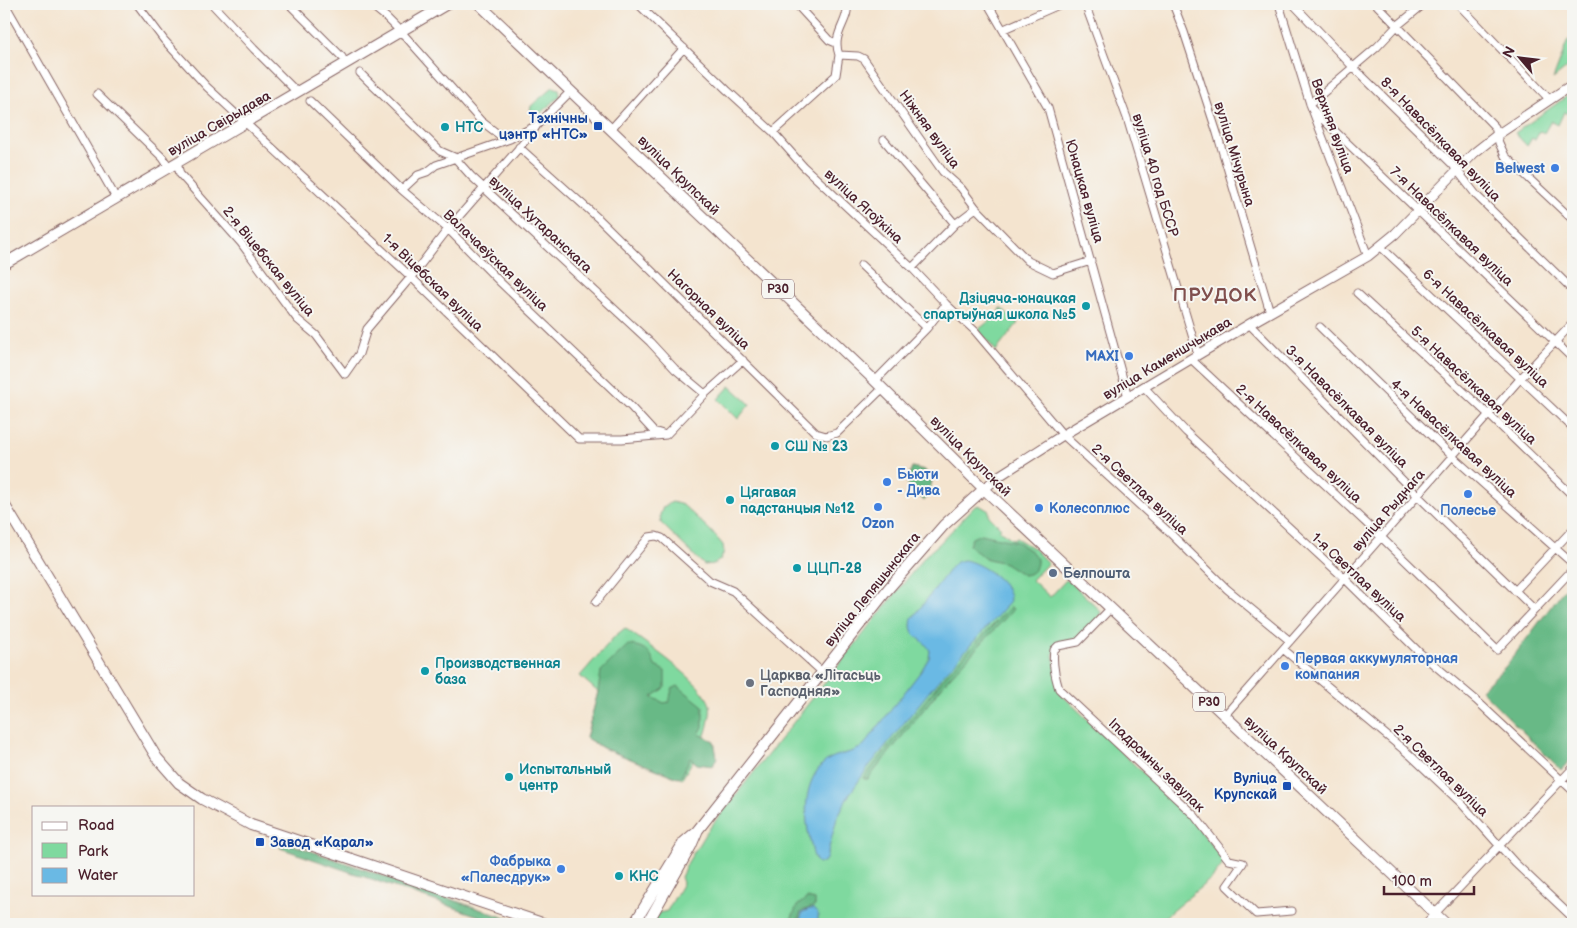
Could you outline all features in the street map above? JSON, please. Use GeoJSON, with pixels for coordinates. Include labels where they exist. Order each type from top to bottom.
{"type":"FeatureCollection","features":[{"type":"Feature","properties":{"kind":"main road","name":"вуліца Свірыдава"},"geometry":{"type":"LineString","coordinates":[[4,264],[447,4]]}},
{"type":"Feature","properties":{"kind":"main road","name":"вуліца Крупскай"},"geometry":{"type":"LineString","coordinates":[[479,4],[879,385],[984,488],[1446,924]]}},
{"type":"Feature","properties":{"kind":"main road","name":"вуліца Лепяшынскага"},"geometry":{"type":"LineString","coordinates":[[634,924],[684,842],[697,831],[888,589],[930,540],[984,488]]}},
{"type":"Feature","properties":{"kind":"main road"},"geometry":{"type":"LineString","coordinates":[[4,504],[158,758],[179,783],[202,799],[251,825],[545,924]]}},
{"type":"Feature","properties":{"kind":"main road","name":"вуліца Лепяшынскага"},"geometry":{"type":"LineString","coordinates":[[647,924],[691,846],[697,831]]}},
{"type":"Feature","properties":{"kind":"street"},"geometry":{"type":"LineString","coordinates":[[5,4],[116,198]]}},
{"type":"Feature","properties":{"kind":"street","name":"1-я Віцебская вуліца"},"geometry":{"type":"LineString","coordinates":[[137,4],[182,62],[411,277],[579,439],[622,439],[666,435]]}},
{"type":"Feature","properties":{"kind":"street"},"geometry":{"type":"LineString","coordinates":[[212,4],[292,87]]}},
{"type":"Feature","properties":{"kind":"street"},"geometry":{"type":"LineString","coordinates":[[289,4],[342,57]]}},
{"type":"Feature","properties":{"kind":"street"},"geometry":{"type":"LineString","coordinates":[[370,4],[387,18],[452,86],[481,121],[502,137],[510,139]]}},
{"type":"Feature","properties":{"kind":"street","name":"вуліца Ягоўкіна"},"geometry":{"type":"LineString","coordinates":[[638,4],[773,132],[803,166],[912,268],[975,331],[1063,435]]}},
{"type":"Feature","properties":{"kind":"street"},"geometry":{"type":"LineString","coordinates":[[796,4],[829,40],[836,43]]}},
{"type":"Feature","properties":{"kind":"street"},"geometry":{"type":"LineString","coordinates":[[773,132],[836,75],[839,55],[836,43],[846,15],[847,4],[857,4]]}},
{"type":"Feature","properties":{"kind":"street","name":"Юнацкая вуліца"},"geometry":{"type":"LineString","coordinates":[[988,4],[1048,108],[1092,260],[1128,397]]}},
{"type":"Feature","properties":{"kind":"street"},"geometry":{"type":"LineString","coordinates":[[1004,29],[1060,4]]}},
{"type":"Feature","properties":{"kind":"street","name":"вуліца 40 год БССР"},"geometry":{"type":"LineString","coordinates":[[1085,4],[1127,118],[1194,357]]}},
{"type":"Feature","properties":{"kind":"street","name":"вуліца Мічурына"},"geometry":{"type":"LineString","coordinates":[[1173,4],[1217,133],[1270,312]]}},
{"type":"Feature","properties":{"kind":"street","name":"Верхняя вуліца"},"geometry":{"type":"LineString","coordinates":[[1278,4],[1312,108],[1368,256]]}},
{"type":"Feature","properties":{"kind":"street","name":"8-я Навасёлкавая вуліца"},"geometry":{"type":"LineString","coordinates":[[1293,4],[1456,170],[1477,196],[1573,290]]}},
{"type":"Feature","properties":{"kind":"street"},"geometry":{"type":"LineString","coordinates":[[1376,4],[1495,127],[1505,156],[1573,220]]}},
{"type":"Feature","properties":{"kind":"street"},"geometry":{"type":"LineString","coordinates":[[1312,108],[1353,66],[1424,4]]}},
{"type":"Feature","properties":{"kind":"street"},"geometry":{"type":"LineString","coordinates":[[1458,4],[1550,100]]}},
{"type":"Feature","properties":{"kind":"street"},"geometry":{"type":"LineString","coordinates":[[611,129],[684,48]]}},
{"type":"Feature","properties":{"kind":"street","name":"Ніжняя вуліца"},"geometry":{"type":"LineString","coordinates":[[839,55],[858,56],[864,59],[943,172],[961,188],[976,208],[1028,261],[1053,273],[1092,260]]}},
{"type":"Feature","properties":{"kind":"street","name":"вуліца Хутаранскага"},"geometry":{"type":"LineString","coordinates":[[360,73],[440,151],[454,157],[471,176],[650,342],[675,369],[704,394]]}},
{"type":"Feature","properties":{"kind":"street","name":"вуліца Каменшчыкава"},"geometry":{"type":"LineString","coordinates":[[984,488],[999,476],[1063,435],[1249,324],[1368,256],[1381,247],[1474,153],[1497,135],[1573,84]]}},
{"type":"Feature","properties":{"kind":"street"},"geometry":{"type":"LineString","coordinates":[[411,277],[448,229],[536,125],[571,91]]}},
{"type":"Feature","properties":{"kind":"street","name":"2-я Віцебская вуліца"},"geometry":{"type":"LineString","coordinates":[[97,94],[173,165],[241,243],[297,319],[316,335],[345,374],[359,354],[367,329],[411,277]]}},
{"type":"Feature","properties":{"kind":"street","name":"Валачаеўская вуліца"},"geometry":{"type":"LineString","coordinates":[[310,101],[402,190],[448,229],[501,283],[631,407],[653,431],[666,435]]}},
{"type":"Feature","properties":{"kind":"street","name":"7-я Навасёлкавая вуліца"},"geometry":{"type":"LineString","coordinates":[[1312,108],[1573,359]]}},
{"type":"Feature","properties":{"kind":"street"},"geometry":{"type":"LineString","coordinates":[[402,190],[418,175],[427,172],[436,165],[454,157],[463,156],[510,139],[536,125]]}},
{"type":"Feature","properties":{"kind":"street"},"geometry":{"type":"LineString","coordinates":[[884,140],[955,224]]}},
{"type":"Feature","properties":{"kind":"street","name":"Нагорная вуліца"},"geometry":{"type":"LineString","coordinates":[[519,147],[599,219],[816,433],[826,436],[837,433],[946,304]]}},
{"type":"Feature","properties":{"kind":"street"},"geometry":{"type":"LineString","coordinates":[[912,268],[955,224],[976,208]]}},
{"type":"Feature","properties":{"kind":"street","name":"6-я Навасёлкавая вуліца"},"geometry":{"type":"LineString","coordinates":[[1381,247],[1573,428]]}},
{"type":"Feature","properties":{"kind":"street"},"geometry":{"type":"LineString","coordinates":[[861,265],[927,328]]}},
{"type":"Feature","properties":{"kind":"street","name":"5-я Навасёлкавая вуліца"},"geometry":{"type":"LineString","coordinates":[[1357,293],[1573,496]]}},
{"type":"Feature","properties":{"kind":"street","name":"вуліца Рыднага"},"geometry":{"type":"LineString","coordinates":[[1224,716],[1520,379],[1573,323]]}},
{"type":"Feature","properties":{"kind":"street","name":"3-я Навасёлкавая вуліца"},"geometry":{"type":"LineString","coordinates":[[1249,324],[1418,496],[1534,609]]}},
{"type":"Feature","properties":{"kind":"street","name":"4-я Навасёлкавая вуліца"},"geometry":{"type":"LineString","coordinates":[[1320,327],[1452,456],[1573,564]]}},
{"type":"Feature","properties":{"kind":"street","name":"2-я Навасёлкавая вуліца"},"geometry":{"type":"LineString","coordinates":[[1194,357],[1497,650],[1534,609]]}},
{"type":"Feature","properties":{"kind":"street"},"geometry":{"type":"LineString","coordinates":[[666,435],[704,394],[743,360]]}},
{"type":"Feature","properties":{"kind":"street","name":"1-я Светлая вуліца"},"geometry":{"type":"LineString","coordinates":[[1144,388],[1186,432],[1345,579],[1420,653],[1476,700],[1573,791]]}},
{"type":"Feature","properties":{"kind":"street","name":"2-я Светлая вуліца"},"geometry":{"type":"LineString","coordinates":[[1063,435],[1172,535],[1227,589],[1290,641]]}},
{"type":"Feature","properties":{"kind":"street"},"geometry":{"type":"LineString","coordinates":[[1515,591],[1573,529]]}},
{"type":"Feature","properties":{"kind":"street"},"geometry":{"type":"LineString","coordinates":[[596,602],[649,538],[656,536],[662,538],[710,581],[733,591],[822,672]]}},
{"type":"Feature","properties":{"kind":"street"},"geometry":{"type":"LineString","coordinates":[[1534,609],[1573,569]]}},
{"type":"Feature","properties":{"kind":"street","name":"Іпадромны завулак"},"geometry":{"type":"LineString","coordinates":[[1111,608],[1078,642],[1058,646],[1054,650],[1054,674],[1059,689],[1194,815],[1229,860],[1243,863],[1227,886],[1256,914],[1292,911]]}},
{"type":"Feature","properties":{"kind":"street","name":"2-я Светлая вуліца"},"geometry":{"type":"LineString","coordinates":[[1283,649],[1410,755],[1461,803],[1499,847],[1573,918]]}},
{"type":"Feature","properties":{"kind":"street"},"geometry":{"type":"LineString","coordinates":[[1425,924],[1573,768]]}},
{"type":"Feature","properties":{"kind":"green space"},"geometry":{"type":"Polygon","coordinates":[[[1568,40],[1573,41],[1573,63],[1553,79],[1568,40]]]}},
{"type":"Feature","properties":{"kind":"green space"},"geometry":{"type":"Polygon","coordinates":[[[553,87],[559,89],[560,96],[538,115],[532,115],[530,112],[531,106],[553,87]]]}},
{"type":"Feature","properties":{"kind":"green space"},"geometry":{"type":"Polygon","coordinates":[[[1573,92],[1573,109],[1570,115],[1564,112],[1558,125],[1551,121],[1544,133],[1540,131],[1535,140],[1532,138],[1527,146],[1515,133],[1573,92]]]}},
{"type":"Feature","properties":{"kind":"green space"},"geometry":{"type":"Polygon","coordinates":[[[1001,308],[1018,323],[996,351],[978,330],[999,313],[1001,308]]]}},
{"type":"Feature","properties":{"kind":"green space"},"geometry":{"type":"Polygon","coordinates":[[[730,386],[750,404],[738,419],[718,399],[730,386]]]}},
{"type":"Feature","properties":{"kind":"green space"},"geometry":{"type":"Polygon","coordinates":[[[912,467],[925,470],[932,481],[929,494],[924,501],[907,483],[912,467]]]}},
{"type":"Feature","properties":{"kind":"green space"},"geometry":{"type":"Polygon","coordinates":[[[672,502],[683,505],[723,545],[724,552],[720,560],[714,564],[704,565],[661,523],[660,515],[663,507],[672,502]]]}},
{"type":"Feature","properties":{"kind":"green space"},"geometry":{"type":"Polygon","coordinates":[[[979,505],[989,511],[989,516],[1001,528],[999,530],[1012,539],[1016,538],[1033,548],[1048,563],[1032,580],[1050,597],[1066,580],[1099,609],[1101,613],[1082,640],[1061,646],[1053,654],[1061,694],[1189,817],[1224,863],[1213,877],[1156,924],[652,924],[659,913],[667,911],[683,883],[681,877],[688,862],[705,834],[926,555],[974,507],[979,505]]]}},
{"type":"Feature","properties":{"kind":"green space"},"geometry":{"type":"Polygon","coordinates":[[[981,534],[1017,542],[1032,552],[1037,559],[1035,568],[1029,574],[1023,575],[1005,563],[984,558],[969,545],[972,538],[981,534]]]}},
{"type":"Feature","properties":{"kind":"green space"},"geometry":{"type":"Polygon","coordinates":[[[1573,583],[1573,757],[1561,770],[1481,690],[1506,666],[1565,588],[1573,583]]]}},
{"type":"Feature","properties":{"kind":"green space"},"geometry":{"type":"Polygon","coordinates":[[[1010,607],[1013,609],[1011,612],[948,679],[868,779],[864,779],[946,675],[1010,607]]]}},
{"type":"Feature","properties":{"kind":"green space"},"geometry":{"type":"Polygon","coordinates":[[[625,628],[686,674],[705,695],[710,705],[710,717],[705,736],[682,779],[603,748],[586,738],[598,692],[580,676],[615,636],[625,628]]]}},
{"type":"Feature","properties":{"kind":"green space"},"geometry":{"type":"Polygon","coordinates":[[[628,645],[638,646],[645,650],[651,656],[655,666],[665,671],[665,688],[652,697],[664,703],[669,702],[672,689],[678,686],[703,706],[703,727],[699,734],[714,741],[717,757],[713,766],[697,764],[690,758],[682,775],[678,778],[603,748],[586,738],[598,692],[601,671],[628,645]]]}},
{"type":"Feature","properties":{"kind":"green space"},"geometry":{"type":"Polygon","coordinates":[[[282,841],[523,924],[502,924],[280,848],[282,841]]]}},
{"type":"Feature","properties":{"kind":"green space"},"geometry":{"type":"Polygon","coordinates":[[[807,898],[815,900],[815,906],[801,912],[798,924],[789,924],[797,906],[807,898]]]}},
{"type":"Feature","properties":{"kind":"water"},"geometry":{"type":"Polygon","coordinates":[[[964,560],[987,570],[1002,582],[1010,596],[1009,603],[937,682],[867,769],[849,795],[837,818],[826,859],[823,863],[818,863],[813,855],[806,812],[812,780],[825,762],[864,745],[921,671],[929,658],[930,651],[914,634],[911,625],[912,619],[952,566],[956,562],[964,560]]]}},
{"type":"Feature","properties":{"kind":"water"},"geometry":{"type":"Polygon","coordinates":[[[809,909],[814,909],[818,914],[818,924],[799,924],[802,913],[809,909]]]}},
{"type":"Feature","properties":{"kind":"place","name":"Тэхнічны цэнтр «НТС»"},"geometry":{"type":"Point","coordinates":[598,126]}},
{"type":"Feature","properties":{"kind":"place","name":"НТС"},"geometry":{"type":"Point","coordinates":[445,127]}},
{"type":"Feature","properties":{"kind":"place","name":"Belwest"},"geometry":{"type":"Point","coordinates":[1555,168]}},
{"type":"Feature","properties":{"kind":"place","name":"Дзіцяча-юнацкая спартыўная школа №5"},"geometry":{"type":"Point","coordinates":[1086,306]}},
{"type":"Feature","properties":{"kind":"place","name":"MAXI"},"geometry":{"type":"Point","coordinates":[1129,356]}},
{"type":"Feature","properties":{"kind":"place","name":"СШ № 23"},"geometry":{"type":"Point","coordinates":[775,446]}},
{"type":"Feature","properties":{"kind":"place","name":"Бьюти - Дива"},"geometry":{"type":"Point","coordinates":[887,482]}},
{"type":"Feature","properties":{"kind":"place","name":"Полесье"},"geometry":{"type":"Point","coordinates":[1468,494]}},
{"type":"Feature","properties":{"kind":"place","name":"Цягавая падстанцыя №12"},"geometry":{"type":"Point","coordinates":[730,500]}},
{"type":"Feature","properties":{"kind":"place","name":"Ozon"},"geometry":{"type":"Point","coordinates":[878,507]}},
{"type":"Feature","properties":{"kind":"place","name":"Колесоплюс"},"geometry":{"type":"Point","coordinates":[1039,508]}},
{"type":"Feature","properties":{"kind":"place","name":"ЦЦП-28"},"geometry":{"type":"Point","coordinates":[797,568]}},
{"type":"Feature","properties":{"kind":"place","name":"Белпошта"},"geometry":{"type":"Point","coordinates":[1053,573]}},
{"type":"Feature","properties":{"kind":"place","name":"Первая аккумуляторная компания"},"geometry":{"type":"Point","coordinates":[1285,666]}},
{"type":"Feature","properties":{"kind":"place","name":"Производственная база"},"geometry":{"type":"Point","coordinates":[425,671]}},
{"type":"Feature","properties":{"kind":"place","name":"Царква «Літасьць Гасподняя»"},"geometry":{"type":"Point","coordinates":[750,683]}},
{"type":"Feature","properties":{"kind":"place","name":"Испытальный центр"},"geometry":{"type":"Point","coordinates":[509,777]}},
{"type":"Feature","properties":{"kind":"place","name":"Вуліца Крупскай"},"geometry":{"type":"Point","coordinates":[1287,786]}},
{"type":"Feature","properties":{"kind":"place","name":"Завод «Карал»"},"geometry":{"type":"Point","coordinates":[260,842]}},
{"type":"Feature","properties":{"kind":"place","name":"Фабрыка «Палесдрук»"},"geometry":{"type":"Point","coordinates":[561,869]}},
{"type":"Feature","properties":{"kind":"place","name":"КНС"},"geometry":{"type":"Point","coordinates":[619,876]}},
{"type":"Feature","properties":{"kind":"district","name":"ПРУДОК"},"geometry":{"type":"Point","coordinates":[1215,294]}}]}
